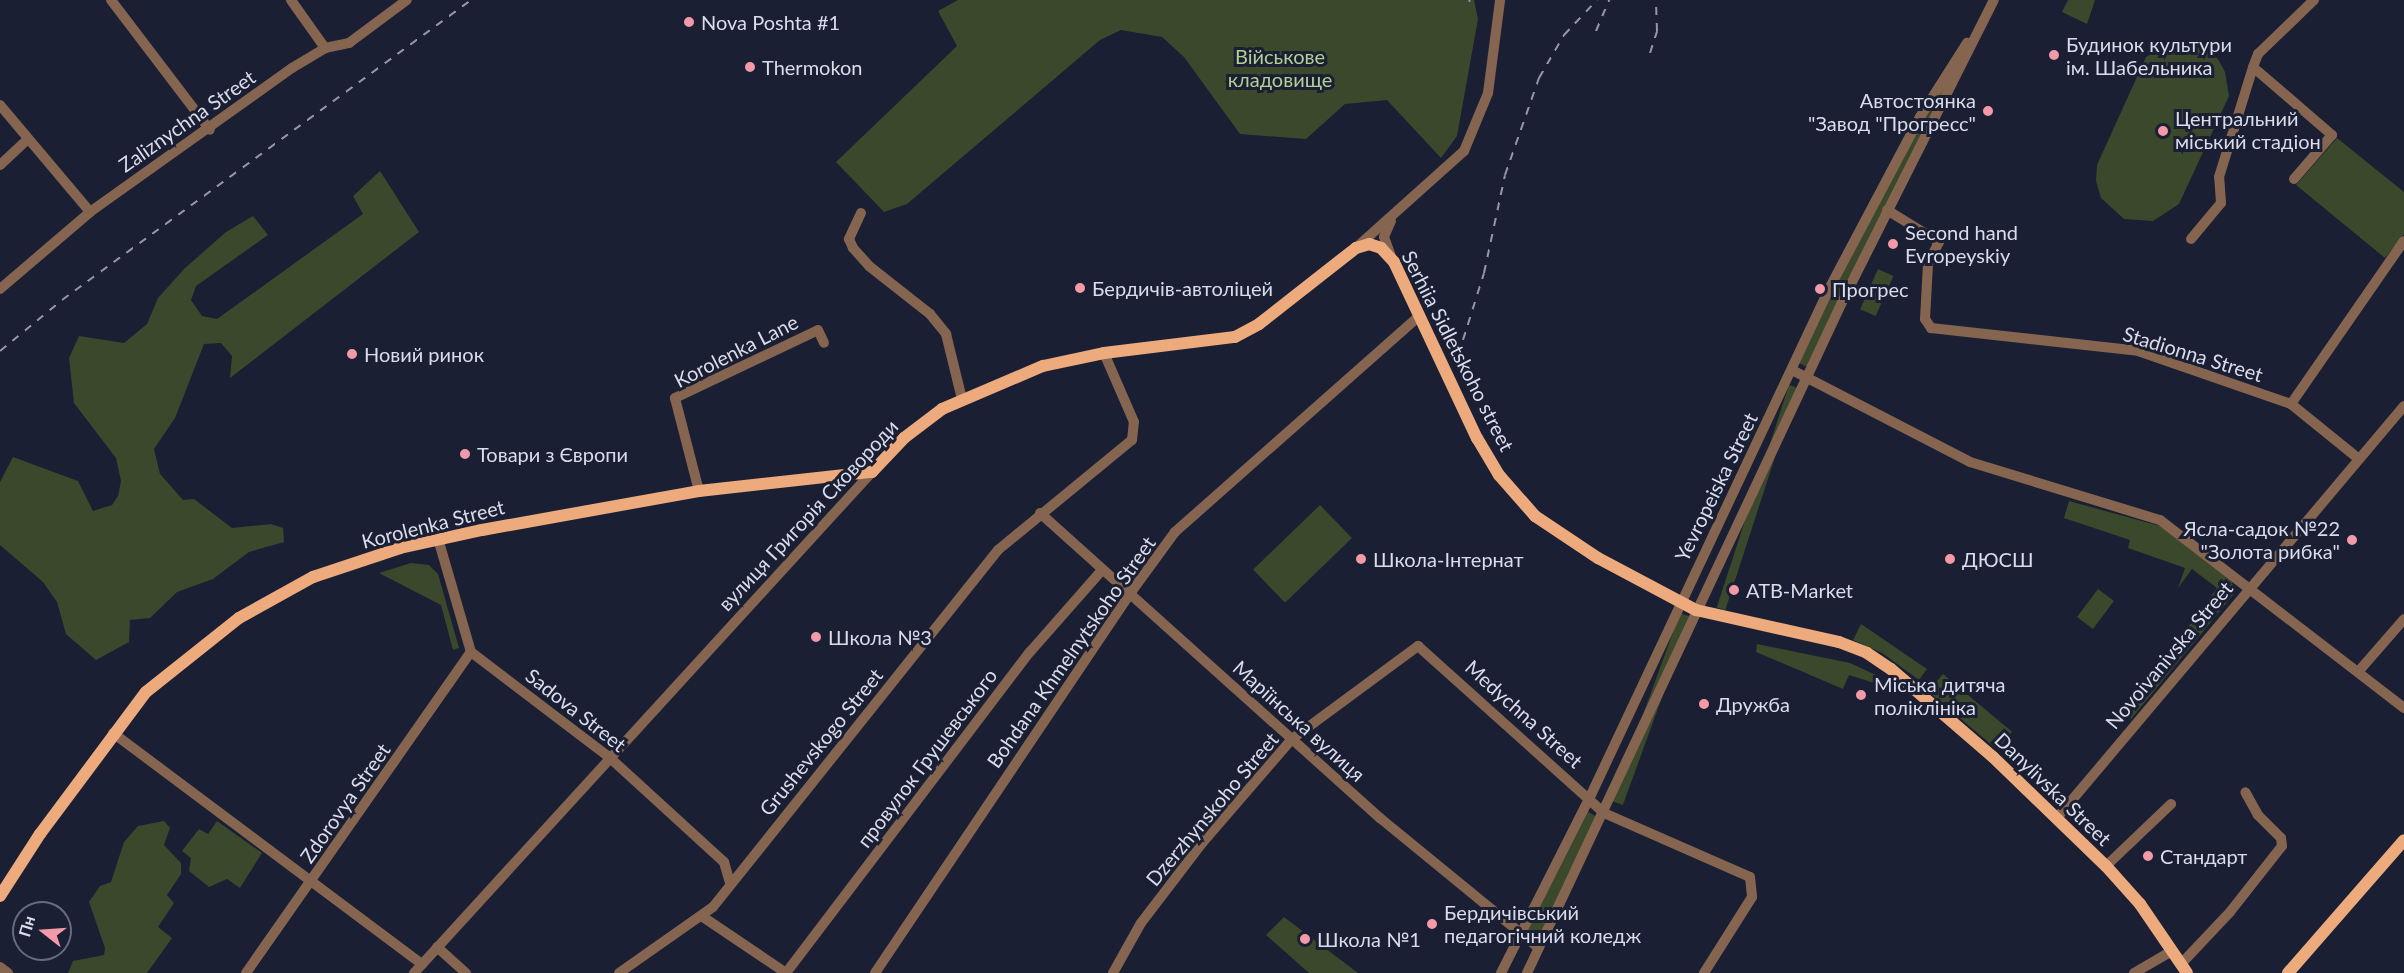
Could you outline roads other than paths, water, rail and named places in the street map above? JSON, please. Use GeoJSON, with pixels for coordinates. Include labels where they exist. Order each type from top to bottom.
{"type":"FeatureCollection","features":[{"type":"Feature","properties":{"kind":"main road","name":"Serhiia Sidletskoho street"},"geometry":{"type":"LineString","coordinates":[[1356,248],[1377,245],[1394,262],[1477,438],[1516,496],[1565,538],[1696,610]]}},
{"type":"Feature","properties":{"kind":"main road","name":"вулиця Григорія Сковороди"},"geometry":{"type":"LineString","coordinates":[[872,472],[904,438],[962,399],[1043,366],[1104,353],[1235,337],[1259,324],[1356,248]]}},
{"type":"Feature","properties":{"kind":"main road","name":"Korolenka Street"},"geometry":{"type":"LineString","coordinates":[[0,896],[113,733],[146,692],[179,664],[267,600],[313,577],[400,548],[439,542],[482,530],[699,491],[872,472]]}},
{"type":"Feature","properties":{"kind":"main road","name":"Danylivska Street"},"geometry":{"type":"LineString","coordinates":[[1696,610],[1868,652],[1993,757],[2106,866],[2140,904],[2184,969]]}},
{"type":"Feature","properties":{"kind":"main road"},"geometry":{"type":"LineString","coordinates":[[2288,973],[2404,840]]}},
{"type":"Feature","properties":{"kind":"street"},"geometry":{"type":"LineString","coordinates":[[111,0],[210,130]]}},
{"type":"Feature","properties":{"kind":"street"},"geometry":{"type":"LineString","coordinates":[[291,0],[325,48]]}},
{"type":"Feature","properties":{"kind":"street","name":"Zaliznychna Street"},"geometry":{"type":"LineString","coordinates":[[0,289],[90,212],[210,130],[292,68],[325,48],[349,44],[407,0]]}},
{"type":"Feature","properties":{"kind":"street","name":"вулиця Григорія Сковороди"},"geometry":{"type":"LineString","coordinates":[[1356,248],[1449,168],[1472,137],[1488,93],[1500,0]]}},
{"type":"Feature","properties":{"kind":"street","name":"Yevropeiska Street"},"geometry":{"type":"LineString","coordinates":[[1527,973],[1806,378],[1887,210],[1994,0]]}},
{"type":"Feature","properties":{"kind":"street"},"geometry":{"type":"LineString","coordinates":[[2190,239],[2221,203],[2219,177],[2258,54],[2314,0]]}},
{"type":"Feature","properties":{"kind":"street","name":"Yevropeiska Street"},"geometry":{"type":"LineString","coordinates":[[1501,973],[1590,797],[1791,370],[1920,117],[1949,66],[1980,26]]}},
{"type":"Feature","properties":{"kind":"street"},"geometry":{"type":"LineString","coordinates":[[2253,67],[2332,135],[2294,179]]}},
{"type":"Feature","properties":{"kind":"street"},"geometry":{"type":"LineString","coordinates":[[0,105],[90,212]]}},
{"type":"Feature","properties":{"kind":"street"},"geometry":{"type":"LineString","coordinates":[[0,165],[28,139]]}},
{"type":"Feature","properties":{"kind":"street","name":"Stadionna Street"},"geometry":{"type":"LineString","coordinates":[[1887,210],[1939,242],[1928,264],[1925,320],[1931,328],[2138,351],[2291,404]]}},
{"type":"Feature","properties":{"kind":"street"},"geometry":{"type":"LineString","coordinates":[[861,213],[849,239],[853,248],[869,266],[930,314],[946,334],[962,399]]}},
{"type":"Feature","properties":{"kind":"street"},"geometry":{"type":"LineString","coordinates":[[1393,217],[1384,237],[1394,262]]}},
{"type":"Feature","properties":{"kind":"street"},"geometry":{"type":"LineString","coordinates":[[2359,459],[2291,404],[2404,241]]}},
{"type":"Feature","properties":{"kind":"street","name":"Bohdana Khmelnytskoho Street"},"geometry":{"type":"LineString","coordinates":[[875,973],[1129,595],[1175,532],[1419,316]]}},
{"type":"Feature","properties":{"kind":"street","name":"Korolenka Lane"},"geometry":{"type":"LineString","coordinates":[[699,491],[675,398],[818,330],[824,343]]}},
{"type":"Feature","properties":{"kind":"street","name":"Grushevskogo Street"},"geometry":{"type":"LineString","coordinates":[[619,973],[703,917],[998,550],[1040,513],[1132,441],[1134,422],[1104,353]]}},
{"type":"Feature","properties":{"kind":"street"},"geometry":{"type":"LineString","coordinates":[[1791,370],[1970,462],[2160,520],[2404,708]]}},
{"type":"Feature","properties":{"kind":"street","name":"Novoivanivska Street"},"geometry":{"type":"LineString","coordinates":[[2056,819],[2249,587],[2404,406]]}},
{"type":"Feature","properties":{"kind":"street","name":"вулиця Григорія Сковороди"},"geometry":{"type":"LineString","coordinates":[[414,973],[609,757],[872,472]]}},
{"type":"Feature","properties":{"kind":"street","name":"Маріїнська вулиця"},"geometry":{"type":"LineString","coordinates":[[1040,513],[1292,739],[1539,948]]}},
{"type":"Feature","properties":{"kind":"street"},"geometry":{"type":"LineString","coordinates":[[439,542],[471,652]]}},
{"type":"Feature","properties":{"kind":"street","name":"провулок Грушевського"},"geometry":{"type":"LineString","coordinates":[[786,973],[1030,652],[1102,570]]}},
{"type":"Feature","properties":{"kind":"street"},"geometry":{"type":"LineString","coordinates":[[2358,672],[2404,619]]}},
{"type":"Feature","properties":{"kind":"street","name":"Dzerzhynskoho Street"},"geometry":{"type":"LineString","coordinates":[[1113,973],[1141,923],[1203,842],[1292,739],[1418,646]]}},
{"type":"Feature","properties":{"kind":"street","name":"Medychna Street"},"geometry":{"type":"LineString","coordinates":[[1418,646],[1590,797],[1604,813]]}},
{"type":"Feature","properties":{"kind":"street","name":"Sadova Street"},"geometry":{"type":"LineString","coordinates":[[471,652],[609,757],[724,862],[730,883]]}},
{"type":"Feature","properties":{"kind":"street","name":"Zdorovya Street"},"geometry":{"type":"LineString","coordinates":[[246,973],[471,652]]}},
{"type":"Feature","properties":{"kind":"street"},"geometry":{"type":"LineString","coordinates":[[113,733],[422,964]]}},
{"type":"Feature","properties":{"kind":"street"},"geometry":{"type":"LineString","coordinates":[[2184,969],[2282,846],[2281,838],[2258,815],[2245,792]]}},
{"type":"Feature","properties":{"kind":"street"},"geometry":{"type":"LineString","coordinates":[[2106,866],[2171,804]]}},
{"type":"Feature","properties":{"kind":"street"},"geometry":{"type":"LineString","coordinates":[[1604,813],[1750,878],[1752,897],[1704,973]]}},
{"type":"Feature","properties":{"kind":"street"},"geometry":{"type":"LineString","coordinates":[[703,917],[786,973]]}},
{"type":"Feature","properties":{"kind":"street"},"geometry":{"type":"LineString","coordinates":[[437,947],[466,973]]}},
{"type":"Feature","properties":{"kind":"street"},"geometry":{"type":"LineString","coordinates":[[2134,973],[2172,951]]}},
{"type":"Feature","properties":{"kind":"street"},"geometry":{"type":"LineString","coordinates":[[0,967],[8,973]]}},
{"type":"Feature","properties":{"kind":"railway"},"geometry":{"type":"LineString","coordinates":[[0,351],[62,300],[471,0]]}},
{"type":"Feature","properties":{"kind":"railway"},"geometry":{"type":"LineString","coordinates":[[1463,340],[1484,273],[1505,175],[1539,78],[1564,35],[1597,0]]}},
{"type":"Feature","properties":{"kind":"railway"},"geometry":{"type":"LineString","coordinates":[[1596,31],[1609,0]]}},
{"type":"Feature","properties":{"kind":"railway"},"geometry":{"type":"LineString","coordinates":[[1650,53],[1657,31],[1656,0]]}},
{"type":"Feature","properties":{"kind":"place","name":"Nova Poshta #1"},"geometry":{"type":"Point","coordinates":[689,22]}},
{"type":"Feature","properties":{"kind":"place","name":"Будинок культури ім. Шабельника"},"geometry":{"type":"Point","coordinates":[2054,55]}},
{"type":"Feature","properties":{"kind":"place","name":"Thermokon"},"geometry":{"type":"Point","coordinates":[750,67]}},
{"type":"Feature","properties":{"kind":"place","name":"Автостоянка \"Завод \"Прогресс\""},"geometry":{"type":"Point","coordinates":[1988,111]}},
{"type":"Feature","properties":{"kind":"place","name":"Центральний міський стадіон"},"geometry":{"type":"Point","coordinates":[2163,131]}},
{"type":"Feature","properties":{"kind":"place","name":"Second hand Evropeyskiy"},"geometry":{"type":"Point","coordinates":[1893,244]}},
{"type":"Feature","properties":{"kind":"place","name":"Бердичів-автоліцей"},"geometry":{"type":"Point","coordinates":[1080,288]}},
{"type":"Feature","properties":{"kind":"place","name":"Прогрес"},"geometry":{"type":"Point","coordinates":[1820,289]}},
{"type":"Feature","properties":{"kind":"place","name":"Новий ринок"},"geometry":{"type":"Point","coordinates":[352,354]}},
{"type":"Feature","properties":{"kind":"place","name":"Товари з Європи"},"geometry":{"type":"Point","coordinates":[465,454]}},
{"type":"Feature","properties":{"kind":"place","name":"Ясла-садок №22 \"Золота рибка\""},"geometry":{"type":"Point","coordinates":[2352,540]}},
{"type":"Feature","properties":{"kind":"place","name":"Школа-Інтернат"},"geometry":{"type":"Point","coordinates":[1361,559]}},
{"type":"Feature","properties":{"kind":"place","name":"ДЮСШ"},"geometry":{"type":"Point","coordinates":[1950,559]}},
{"type":"Feature","properties":{"kind":"place","name":"ATB-Market"},"geometry":{"type":"Point","coordinates":[1734,590]}},
{"type":"Feature","properties":{"kind":"place","name":"Школа №3"},"geometry":{"type":"Point","coordinates":[816,637]}},
{"type":"Feature","properties":{"kind":"place","name":"Міська дитяча поліклініка"},"geometry":{"type":"Point","coordinates":[1861,695]}},
{"type":"Feature","properties":{"kind":"place","name":"Дружба"},"geometry":{"type":"Point","coordinates":[1704,704]}},
{"type":"Feature","properties":{"kind":"place","name":"Стандарт"},"geometry":{"type":"Point","coordinates":[2148,856]}},
{"type":"Feature","properties":{"kind":"place","name":"Бердичівський педагогічний коледж"},"geometry":{"type":"Point","coordinates":[1432,924]}},
{"type":"Feature","properties":{"kind":"place","name":"Школа №1"},"geometry":{"type":"Point","coordinates":[1305,939]}},
{"type":"Feature","properties":{"kind":"park label","name":"Військове кладовище"},"geometry":{"type":"Point","coordinates":[1280,68]}}]}
